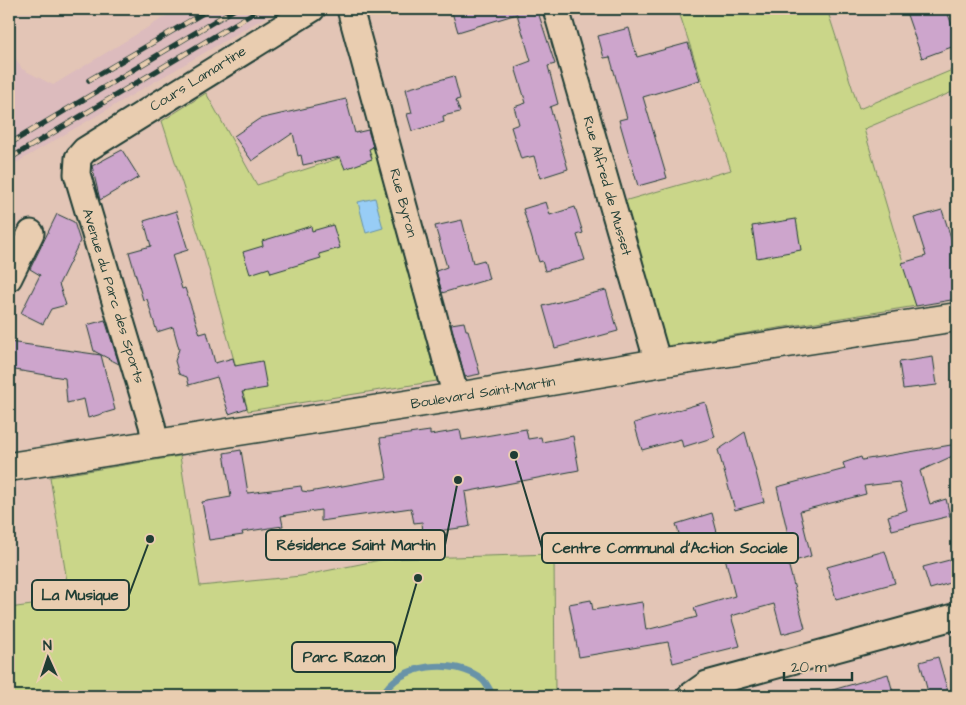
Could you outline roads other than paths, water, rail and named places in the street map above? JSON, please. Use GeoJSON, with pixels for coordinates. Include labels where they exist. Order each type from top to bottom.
{"type":"FeatureCollection","features":[{"type":"Feature","properties":{"kind":"street","name":"Cours Lamartine"},"geometry":{"type":"LineString","coordinates":[[85,150],[312,9]]}},
{"type":"Feature","properties":{"kind":"street","name":"Rue Byron"},"geometry":{"type":"LineString","coordinates":[[350,9],[456,397]]}},
{"type":"Feature","properties":{"kind":"street","name":"Rue Alfred de Musset"},"geometry":{"type":"LineString","coordinates":[[556,9],[658,362]]}},
{"type":"Feature","properties":{"kind":"street","name":"Avenue du Parc des Sports"},"geometry":{"type":"LineString","coordinates":[[85,150],[78,158],[76,170],[152,425],[155,444]]}},
{"type":"Feature","properties":{"kind":"street"},"geometry":{"type":"LineString","coordinates":[[9,278],[30,234]]}},
{"type":"Feature","properties":{"kind":"street","name":"Boulevard Saint-Martin"},"geometry":{"type":"LineString","coordinates":[[9,467],[456,397],[658,362],[957,317]]}},
{"type":"Feature","properties":{"kind":"street"},"geometry":{"type":"LineString","coordinates":[[690,696],[707,684],[957,616]]}},
{"type":"Feature","properties":{"kind":"water"},"geometry":{"type":"Polygon","coordinates":[[[375,198],[383,228],[366,233],[358,202],[375,198]]]}},
{"type":"Feature","properties":{"kind":"waterway"},"geometry":{"type":"LineString","coordinates":[[382,696],[390,685],[401,676],[414,670],[443,666],[458,668],[483,680],[493,696]]}},
{"type":"Feature","properties":{"kind":"railway"},"geometry":{"type":"LineString","coordinates":[[89,80],[210,9]]}},
{"type":"Feature","properties":{"kind":"railway"},"geometry":{"type":"LineString","coordinates":[[9,144],[235,9]]}},
{"type":"Feature","properties":{"kind":"railway"},"geometry":{"type":"LineString","coordinates":[[9,159],[260,9]]}},
{"type":"Feature","properties":{"kind":"place","name":"Centre Communal d'Action Sociale"},"geometry":{"type":"Point","coordinates":[514,455]}},
{"type":"Feature","properties":{"kind":"place","name":"Résidence Saint Martin"},"geometry":{"type":"Point","coordinates":[458,480]}},
{"type":"Feature","properties":{"kind":"place","name":"La Musique"},"geometry":{"type":"Point","coordinates":[150,539]}},
{"type":"Feature","properties":{"kind":"place","name":"Parc Razon"},"geometry":{"type":"Point","coordinates":[418,578]}}]}
